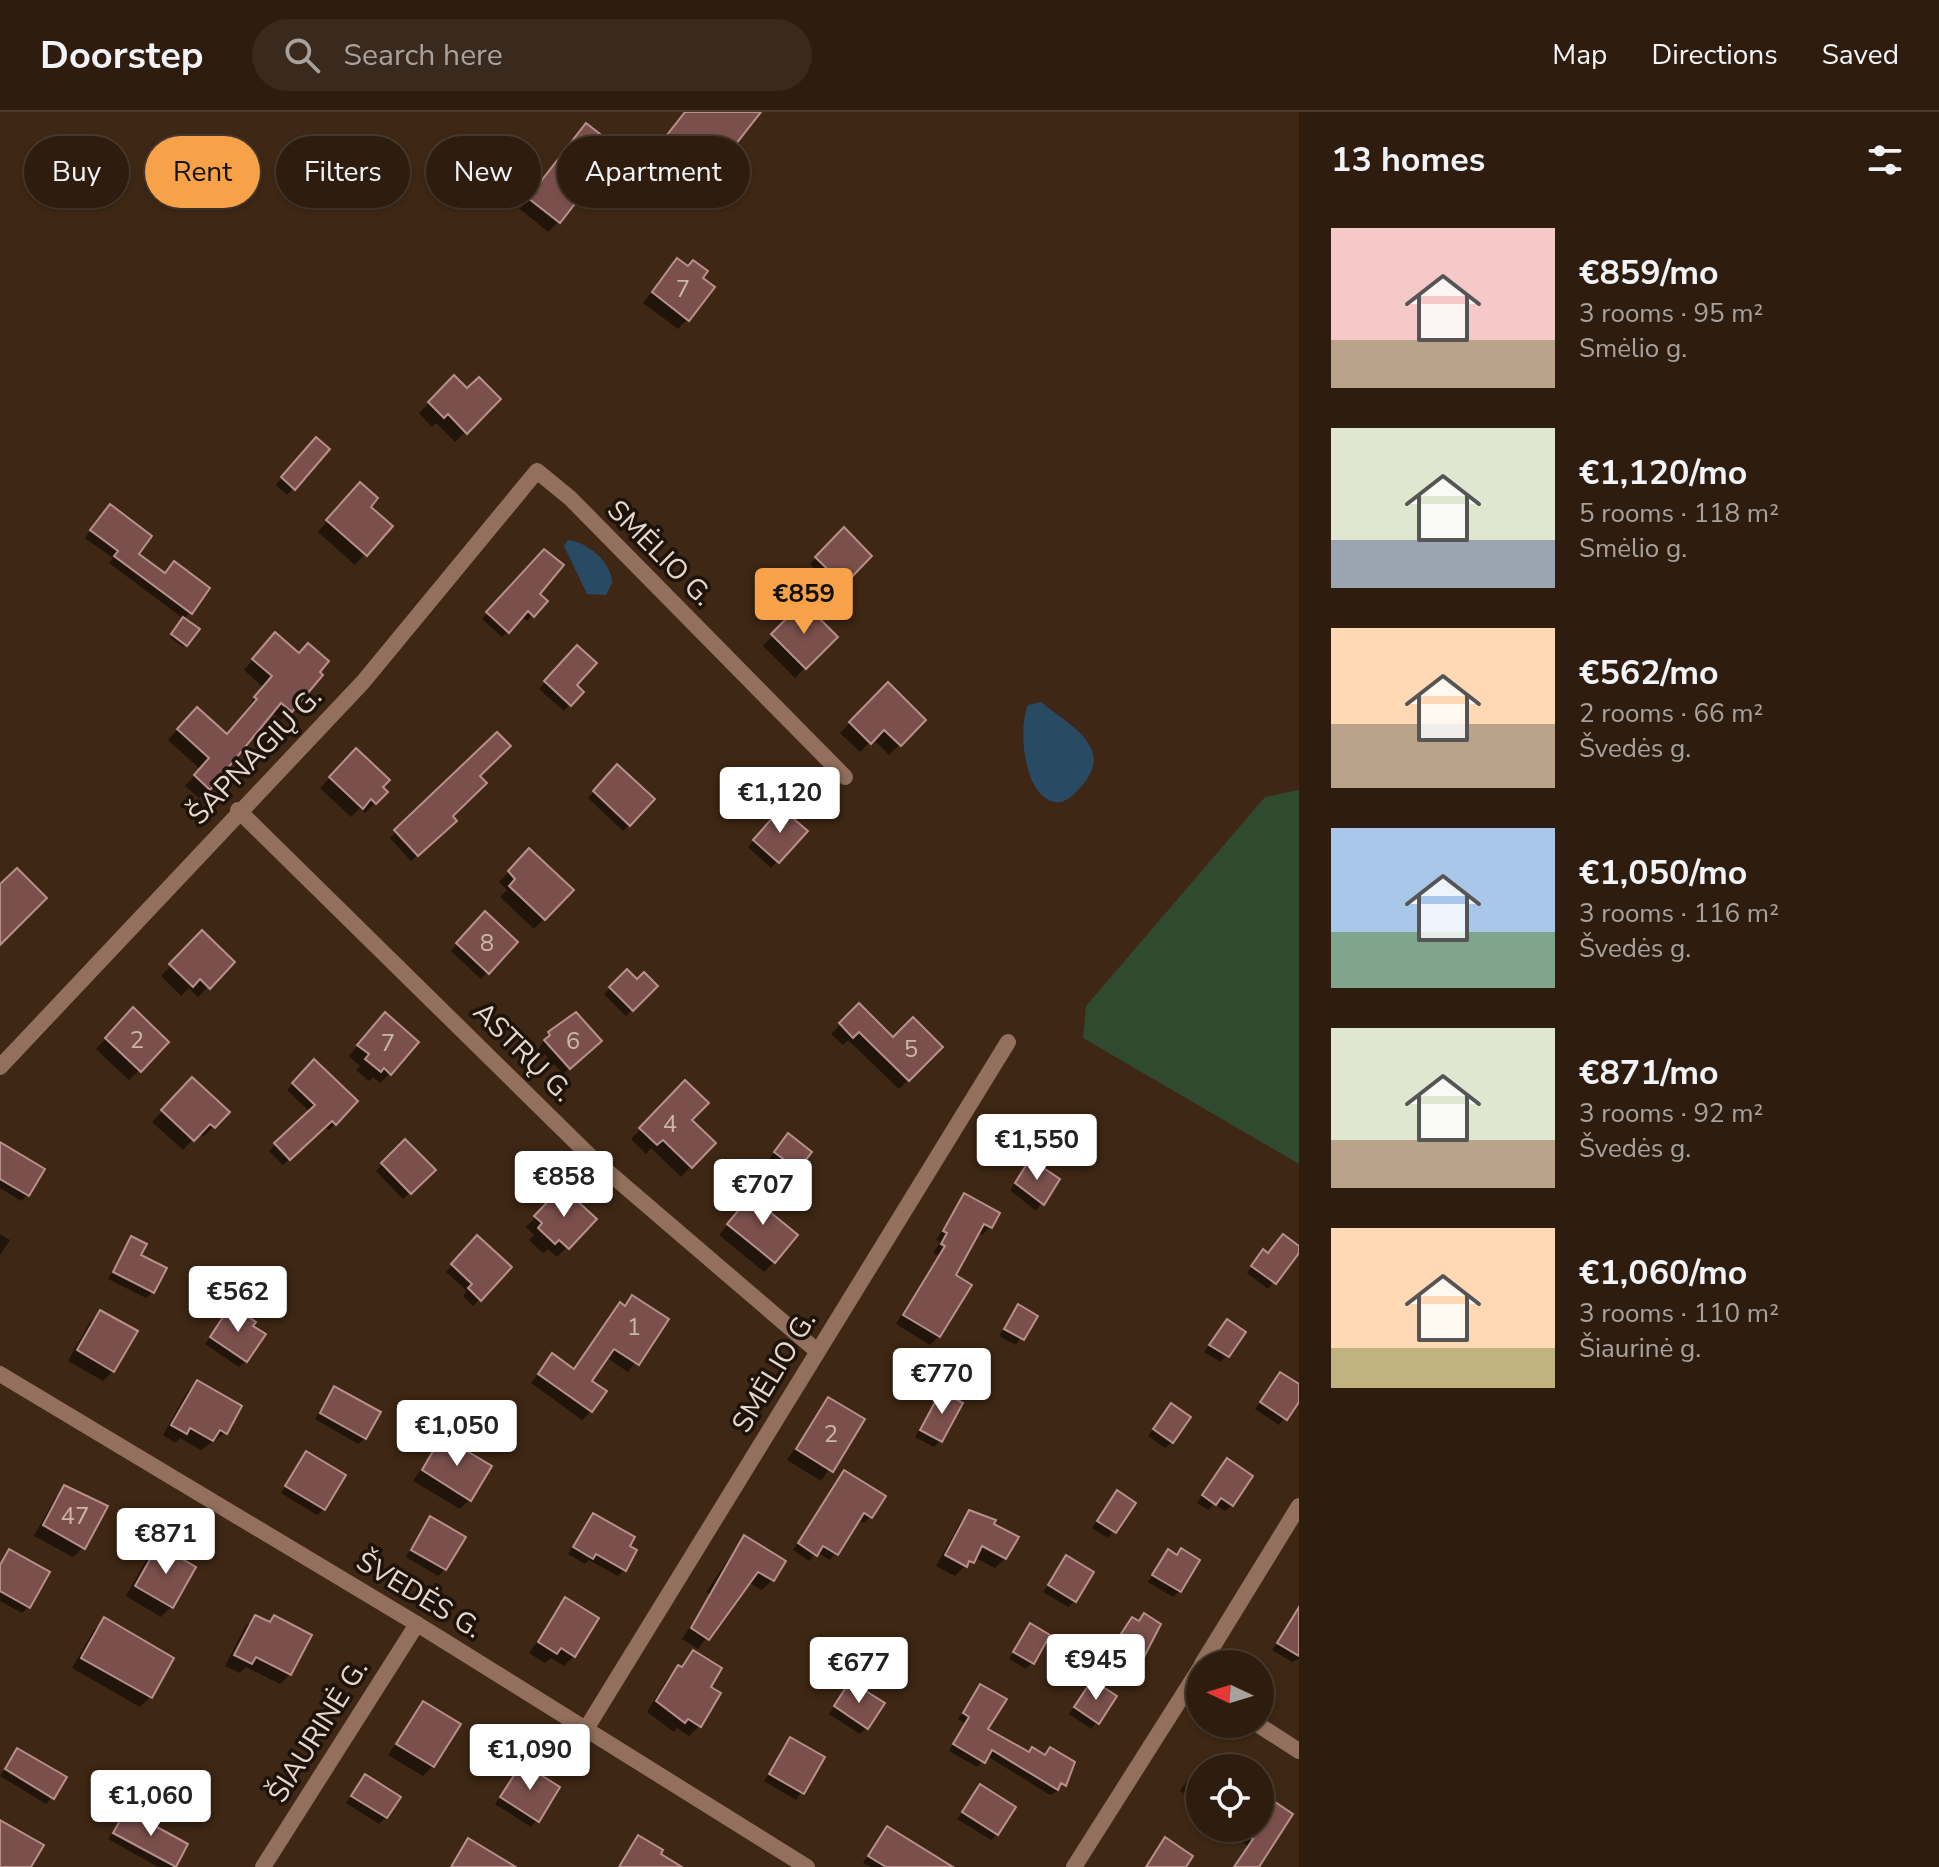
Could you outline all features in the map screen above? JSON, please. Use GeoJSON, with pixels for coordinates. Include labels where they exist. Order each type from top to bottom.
{"type":"FeatureCollection","features":[{"type":"Feature","properties":{"kind":"street","name":"SMĖLIO G."},"geometry":{"type":"LineString","coordinates":[[537,471],[570,498],[845,777]]}},
{"type":"Feature","properties":{"kind":"street","name":"ŠAPNAGIŲ G."},"geometry":{"type":"LineString","coordinates":[[0,1067],[238,810],[363,682],[537,471]]}},
{"type":"Feature","properties":{"kind":"street","name":"ASTRŲ G."},"geometry":{"type":"LineString","coordinates":[[238,810],[593,1159],[817,1351]]}},
{"type":"Feature","properties":{"kind":"street","name":"SMĖLIO G."},"geometry":{"type":"LineString","coordinates":[[586,1729],[1008,1042]]}},
{"type":"Feature","properties":{"kind":"street","name":"ŠVEDĖS G."},"geometry":{"type":"LineString","coordinates":[[0,1374],[417,1624],[807,1867]]}},
{"type":"Feature","properties":{"kind":"street"},"geometry":{"type":"LineString","coordinates":[[1213,1650],[1299,1506]]}},
{"type":"Feature","properties":{"kind":"street","name":"ŠIAURINĖ G."},"geometry":{"type":"LineString","coordinates":[[263,1867],[417,1624]]}},
{"type":"Feature","properties":{"kind":"street"},"geometry":{"type":"LineString","coordinates":[[1074,1867],[1186,1694]]}},
{"type":"Feature","properties":{"kind":"street"},"geometry":{"type":"LineString","coordinates":[[1274,1735],[1299,1751]]}},
{"type":"Feature","properties":{"kind":"green space"},"geometry":{"type":"Polygon","coordinates":[[[1299,790],[1299,1164],[1083,1038],[1086,1006],[1265,797],[1299,790]]]}},
{"type":"Feature","properties":{"kind":"water"},"geometry":{"type":"Polygon","coordinates":[[[568,540],[590,549],[608,568],[612,583],[606,595],[587,594],[564,546],[568,540]]]}},
{"type":"Feature","properties":{"kind":"water"},"geometry":{"type":"Polygon","coordinates":[[[1041,702],[1077,730],[1092,751],[1094,763],[1089,776],[1075,793],[1063,801],[1051,801],[1042,795],[1034,785],[1025,758],[1025,715],[1028,705],[1041,702]]]}},
{"type":"Feature","properties":{"kind":"building"},"geometry":{"type":"Polygon","coordinates":[[[685,112],[761,112],[742,136],[666,136],[685,112]]]}},
{"type":"Feature","properties":{"kind":"building"},"geometry":{"type":"Polygon","coordinates":[[[586,123],[603,136],[576,136],[586,123]]]}},
{"type":"Feature","properties":{"kind":"building"},"geometry":{"type":"Polygon","coordinates":[[[557,160],[557,208],[572,208],[560,223],[541,208],[541,181],[557,160]]]}},
{"type":"Feature","properties":{"kind":"building"},"geometry":{"type":"Polygon","coordinates":[[[677,258],[688,266],[693,260],[708,271],[703,278],[715,287],[689,321],[652,292],[677,258]]]}},
{"type":"Feature","properties":{"kind":"building"},"geometry":{"type":"Polygon","coordinates":[[[454,375],[467,388],[479,377],[501,399],[467,434],[448,414],[444,418],[428,402],[454,375]]]}},
{"type":"Feature","properties":{"kind":"building"},"geometry":{"type":"Polygon","coordinates":[[[316,437],[330,449],[295,490],[281,477],[316,437]]]}},
{"type":"Feature","properties":{"kind":"building"},"geometry":{"type":"Polygon","coordinates":[[[360,482],[378,498],[371,507],[393,526],[367,556],[326,520],[360,482]]]}},
{"type":"Feature","properties":{"kind":"building"},"geometry":{"type":"Polygon","coordinates":[[[110,504],[152,536],[139,554],[165,573],[174,561],[210,588],[192,614],[114,556],[118,551],[90,530],[110,504]]]}},
{"type":"Feature","properties":{"kind":"building"},"geometry":{"type":"Polygon","coordinates":[[[844,527],[872,556],[844,585],[815,557],[844,527]]]}},
{"type":"Feature","properties":{"kind":"building"},"geometry":{"type":"Polygon","coordinates":[[[544,549],[564,565],[540,594],[548,601],[534,617],[528,611],[509,633],[486,612],[544,549]]]}},
{"type":"Feature","properties":{"kind":"building"},"geometry":{"type":"Polygon","coordinates":[[[803,602],[838,637],[806,669],[771,634],[803,602]]]}},
{"type":"Feature","properties":{"kind":"building"},"geometry":{"type":"Polygon","coordinates":[[[183,617],[200,629],[187,646],[171,634],[183,617]]]}},
{"type":"Feature","properties":{"kind":"building"},"geometry":{"type":"Polygon","coordinates":[[[275,632],[299,653],[308,643],[329,661],[320,672],[323,675],[292,712],[281,703],[210,790],[194,775],[209,758],[177,729],[197,707],[227,734],[272,676],[252,659],[275,632]]]}},
{"type":"Feature","properties":{"kind":"building"},"geometry":{"type":"Polygon","coordinates":[[[577,645],[597,663],[577,685],[584,692],[571,706],[544,681],[577,645]]]}},
{"type":"Feature","properties":{"kind":"building"},"geometry":{"type":"Polygon","coordinates":[[[888,682],[926,720],[901,746],[884,730],[871,744],[849,722],[888,682]]]}},
{"type":"Feature","properties":{"kind":"building"},"geometry":{"type":"Polygon","coordinates":[[[497,732],[511,746],[480,776],[487,783],[453,816],[457,821],[418,856],[394,830],[497,732]]]}},
{"type":"Feature","properties":{"kind":"building"},"geometry":{"type":"Polygon","coordinates":[[[356,748],[390,780],[383,787],[388,792],[376,804],[371,799],[363,809],[329,777],[356,748]]]}},
{"type":"Feature","properties":{"kind":"building"},"geometry":{"type":"Polygon","coordinates":[[[617,764],[655,799],[630,826],[593,791],[617,764]]]}},
{"type":"Feature","properties":{"kind":"building"},"geometry":{"type":"Polygon","coordinates":[[[781,808],[808,831],[779,863],[753,840],[781,808]]]}},
{"type":"Feature","properties":{"kind":"building"},"geometry":{"type":"Polygon","coordinates":[[[529,848],[574,890],[545,920],[509,886],[515,879],[508,871],[529,848]]]}},
{"type":"Feature","properties":{"kind":"building"},"geometry":{"type":"Polygon","coordinates":[[[17,868],[47,898],[0,945],[0,884],[17,868]]]}},
{"type":"Feature","properties":{"kind":"building"},"geometry":{"type":"Polygon","coordinates":[[[485,911],[518,942],[489,974],[456,943],[485,911]]]}},
{"type":"Feature","properties":{"kind":"building"},"geometry":{"type":"Polygon","coordinates":[[[202,930],[235,962],[210,989],[200,979],[193,987],[169,964],[202,930]]]}},
{"type":"Feature","properties":{"kind":"building"},"geometry":{"type":"Polygon","coordinates":[[[627,969],[637,979],[644,972],[658,986],[633,1011],[609,987],[627,969]]]}},
{"type":"Feature","properties":{"kind":"building"},"geometry":{"type":"Polygon","coordinates":[[[859,1003],[893,1037],[913,1017],[943,1047],[909,1081],[859,1032],[853,1038],[839,1023],[859,1003]]]}},
{"type":"Feature","properties":{"kind":"building"},"geometry":{"type":"Polygon","coordinates":[[[133,1007],[169,1042],[141,1072],[105,1038],[133,1007]]]}},
{"type":"Feature","properties":{"kind":"building"},"geometry":{"type":"Polygon","coordinates":[[[385,1012],[419,1042],[391,1075],[384,1068],[381,1072],[365,1059],[369,1054],[357,1045],[385,1012]]]}},
{"type":"Feature","properties":{"kind":"building"},"geometry":{"type":"Polygon","coordinates":[[[576,1012],[602,1041],[570,1069],[544,1040],[550,1035],[548,1032],[576,1012]]]}},
{"type":"Feature","properties":{"kind":"building"},"geometry":{"type":"Polygon","coordinates":[[[314,1059],[358,1101],[336,1125],[332,1121],[290,1160],[274,1143],[315,1105],[292,1083],[314,1059]]]}},
{"type":"Feature","properties":{"kind":"building"},"geometry":{"type":"Polygon","coordinates":[[[192,1077],[230,1112],[215,1128],[210,1124],[194,1141],[161,1110],[192,1077]]]}},
{"type":"Feature","properties":{"kind":"building"},"geometry":{"type":"Polygon","coordinates":[[[685,1080],[709,1103],[692,1120],[716,1143],[692,1168],[663,1140],[657,1145],[639,1128],[685,1080]]]}},
{"type":"Feature","properties":{"kind":"building"},"geometry":{"type":"Polygon","coordinates":[[[788,1133],[812,1152],[798,1170],[774,1152],[788,1133]]]}},
{"type":"Feature","properties":{"kind":"building"},"geometry":{"type":"Polygon","coordinates":[[[405,1139],[436,1170],[411,1194],[381,1163],[405,1139]]]}},
{"type":"Feature","properties":{"kind":"building"},"geometry":{"type":"Polygon","coordinates":[[[0,1142],[45,1169],[29,1196],[0,1179],[0,1142]]]}},
{"type":"Feature","properties":{"kind":"building"},"geometry":{"type":"Polygon","coordinates":[[[1030,1159],[1060,1179],[1044,1205],[1015,1183],[1030,1159]]]}},
{"type":"Feature","properties":{"kind":"building"},"geometry":{"type":"Polygon","coordinates":[[[562,1187],[597,1219],[569,1249],[559,1240],[555,1244],[538,1228],[542,1223],[534,1216],[562,1187]]]}},
{"type":"Feature","properties":{"kind":"building"},"geometry":{"type":"Polygon","coordinates":[[[756,1189],[776,1205],[770,1212],[798,1235],[775,1263],[727,1224],[756,1189]]]}},
{"type":"Feature","properties":{"kind":"building"},"geometry":{"type":"Polygon","coordinates":[[[964,1193],[1000,1213],[992,1228],[984,1224],[956,1275],[972,1285],[940,1337],[903,1315],[945,1246],[941,1244],[947,1233],[943,1231],[964,1193]]]}},
{"type":"Feature","properties":{"kind":"building"},"geometry":{"type":"Polygon","coordinates":[[[1283,1234],[1299,1246],[1299,1253],[1276,1284],[1251,1266],[1263,1249],[1268,1253],[1283,1234]]]}},
{"type":"Feature","properties":{"kind":"building"},"geometry":{"type":"Polygon","coordinates":[[[477,1235],[512,1267],[481,1301],[468,1288],[472,1284],[451,1264],[477,1235]]]}},
{"type":"Feature","properties":{"kind":"building"},"geometry":{"type":"Polygon","coordinates":[[[131,1236],[147,1244],[141,1255],[167,1268],[154,1293],[113,1272],[131,1236]]]}},
{"type":"Feature","properties":{"kind":"building"},"geometry":{"type":"Polygon","coordinates":[[[632,1295],[669,1319],[639,1365],[614,1349],[592,1381],[607,1391],[592,1412],[538,1374],[552,1353],[574,1369],[620,1302],[625,1306],[632,1295]]]}},
{"type":"Feature","properties":{"kind":"building"},"geometry":{"type":"Polygon","coordinates":[[[1018,1304],[1038,1316],[1024,1340],[1004,1329],[1018,1304]]]}},
{"type":"Feature","properties":{"kind":"building"},"geometry":{"type":"Polygon","coordinates":[[[231,1305],[256,1322],[253,1326],[266,1334],[247,1362],[210,1337],[231,1305]]]}},
{"type":"Feature","properties":{"kind":"building"},"geometry":{"type":"Polygon","coordinates":[[[100,1310],[138,1331],[114,1372],[77,1350],[100,1310]]]}},
{"type":"Feature","properties":{"kind":"building"},"geometry":{"type":"Polygon","coordinates":[[[1227,1319],[1246,1332],[1229,1357],[1209,1345],[1227,1319]]]}},
{"type":"Feature","properties":{"kind":"building"},"geometry":{"type":"Polygon","coordinates":[[[1280,1372],[1299,1384],[1299,1402],[1287,1420],[1260,1402],[1280,1372]]]}},
{"type":"Feature","properties":{"kind":"building"},"geometry":{"type":"Polygon","coordinates":[[[197,1380],[242,1406],[227,1434],[220,1430],[213,1441],[190,1428],[187,1434],[171,1425],[197,1380]]]}},
{"type":"Feature","properties":{"kind":"building"},"geometry":{"type":"Polygon","coordinates":[[[334,1386],[381,1412],[366,1439],[320,1413],[334,1386]]]}},
{"type":"Feature","properties":{"kind":"building"},"geometry":{"type":"Polygon","coordinates":[[[941,1391],[963,1403],[942,1442],[920,1430],[941,1391]]]}},
{"type":"Feature","properties":{"kind":"building"},"geometry":{"type":"Polygon","coordinates":[[[828,1397],[865,1419],[833,1472],[796,1449],[828,1397]]]}},
{"type":"Feature","properties":{"kind":"building"},"geometry":{"type":"Polygon","coordinates":[[[1171,1403],[1191,1417],[1173,1443],[1153,1429],[1171,1403]]]}},
{"type":"Feature","properties":{"kind":"building"},"geometry":{"type":"Polygon","coordinates":[[[442,1436],[492,1466],[471,1501],[422,1470],[442,1436]]]}},
{"type":"Feature","properties":{"kind":"building"},"geometry":{"type":"Polygon","coordinates":[[[306,1451],[346,1475],[325,1510],[285,1486],[306,1451]]]}},
{"type":"Feature","properties":{"kind":"building"},"geometry":{"type":"Polygon","coordinates":[[[1227,1458],[1253,1476],[1233,1506],[1221,1498],[1216,1505],[1202,1495],[1227,1458]]]}},
{"type":"Feature","properties":{"kind":"building"},"geometry":{"type":"Polygon","coordinates":[[[844,1470],[886,1496],[872,1518],[864,1513],[838,1555],[823,1546],[817,1556],[798,1543],[844,1470]]]}},
{"type":"Feature","properties":{"kind":"building"},"geometry":{"type":"Polygon","coordinates":[[[64,1485],[108,1506],[85,1549],[43,1525],[64,1485]]]}},
{"type":"Feature","properties":{"kind":"building"},"geometry":{"type":"Polygon","coordinates":[[[1117,1490],[1136,1503],[1116,1533],[1097,1521],[1117,1490]]]}},
{"type":"Feature","properties":{"kind":"building"},"geometry":{"type":"Polygon","coordinates":[[[969,1510],[996,1520],[994,1524],[1019,1537],[1006,1559],[982,1546],[974,1563],[969,1561],[967,1567],[945,1555],[969,1510]]]}},
{"type":"Feature","properties":{"kind":"building"},"geometry":{"type":"Polygon","coordinates":[[[593,1513],[635,1537],[630,1546],[637,1550],[626,1571],[596,1554],[593,1559],[573,1547],[593,1513]]]}},
{"type":"Feature","properties":{"kind":"building"},"geometry":{"type":"Polygon","coordinates":[[[430,1516],[466,1537],[446,1570],[411,1550],[430,1516]]]}},
{"type":"Feature","properties":{"kind":"building"},"geometry":{"type":"Polygon","coordinates":[[[744,1535],[786,1561],[774,1581],[758,1572],[709,1640],[691,1628],[744,1535]]]}},
{"type":"Feature","properties":{"kind":"building"},"geometry":{"type":"Polygon","coordinates":[[[158,1545],[196,1567],[173,1608],[135,1586],[158,1545]]]}},
{"type":"Feature","properties":{"kind":"building"},"geometry":{"type":"Polygon","coordinates":[[[1181,1548],[1200,1560],[1181,1592],[1152,1575],[1168,1549],[1177,1555],[1181,1548]]]}},
{"type":"Feature","properties":{"kind":"building"},"geometry":{"type":"Polygon","coordinates":[[[9,1549],[50,1572],[30,1608],[0,1591],[0,1565],[9,1549]]]}},
{"type":"Feature","properties":{"kind":"building"},"geometry":{"type":"Polygon","coordinates":[[[1066,1555],[1094,1572],[1076,1602],[1048,1585],[1066,1555]]]}},
{"type":"Feature","properties":{"kind":"building"},"geometry":{"type":"Polygon","coordinates":[[[565,1597],[599,1618],[575,1657],[561,1648],[557,1654],[538,1642],[565,1597]]]}},
{"type":"Feature","properties":{"kind":"building"},"geometry":{"type":"Polygon","coordinates":[[[1299,1607],[1299,1656],[1277,1643],[1299,1607]]]}},
{"type":"Feature","properties":{"kind":"building"},"geometry":{"type":"Polygon","coordinates":[[[1144,1613],[1161,1624],[1144,1657],[1117,1640],[1132,1617],[1139,1621],[1144,1613]]]}},
{"type":"Feature","properties":{"kind":"building"},"geometry":{"type":"Polygon","coordinates":[[[255,1615],[270,1622],[274,1615],[312,1635],[291,1675],[256,1657],[252,1664],[234,1655],[255,1615]]]}},
{"type":"Feature","properties":{"kind":"building"},"geometry":{"type":"Polygon","coordinates":[[[104,1617],[174,1658],[152,1698],[81,1658],[104,1617]]]}},
{"type":"Feature","properties":{"kind":"building"},"geometry":{"type":"Polygon","coordinates":[[[1030,1623],[1050,1635],[1034,1664],[1013,1652],[1030,1623]]]}},
{"type":"Feature","properties":{"kind":"building"},"geometry":{"type":"Polygon","coordinates":[[[693,1650],[722,1668],[711,1687],[721,1693],[701,1727],[688,1719],[685,1723],[656,1701],[678,1665],[682,1667],[693,1650]]]}},
{"type":"Feature","properties":{"kind":"building"},"geometry":{"type":"Polygon","coordinates":[[[1092,1680],[1117,1696],[1099,1724],[1074,1707],[1092,1680]]]}},
{"type":"Feature","properties":{"kind":"building"},"geometry":{"type":"Polygon","coordinates":[[[850,1681],[885,1703],[868,1729],[834,1706],[850,1681]]]}},
{"type":"Feature","properties":{"kind":"building"},"geometry":{"type":"Polygon","coordinates":[[[980,1684],[1007,1699],[988,1729],[1029,1752],[1032,1747],[1045,1755],[1050,1747],[1075,1762],[1066,1786],[1061,1783],[1058,1790],[992,1750],[985,1763],[953,1744],[969,1717],[963,1713],[980,1684]]]}},
{"type":"Feature","properties":{"kind":"building"},"geometry":{"type":"Polygon","coordinates":[[[423,1701],[461,1724],[434,1767],[396,1744],[423,1701]]]}},
{"type":"Feature","properties":{"kind":"building"},"geometry":{"type":"Polygon","coordinates":[[[790,1737],[825,1757],[804,1794],[769,1774],[790,1737]]]}},
{"type":"Feature","properties":{"kind":"building"},"geometry":{"type":"Polygon","coordinates":[[[17,1748],[67,1777],[54,1799],[5,1769],[17,1748]]]}},
{"type":"Feature","properties":{"kind":"building"},"geometry":{"type":"Polygon","coordinates":[[[522,1763],[560,1787],[539,1822],[500,1797],[522,1763]]]}},
{"type":"Feature","properties":{"kind":"building"},"geometry":{"type":"Polygon","coordinates":[[[365,1774],[401,1797],[387,1818],[351,1796],[365,1774]]]}},
{"type":"Feature","properties":{"kind":"building"},"geometry":{"type":"Polygon","coordinates":[[[980,1784],[1016,1807],[998,1835],[962,1812],[980,1784]]]}},
{"type":"Feature","properties":{"kind":"building"},"geometry":{"type":"Polygon","coordinates":[[[1274,1801],[1293,1814],[1259,1867],[1234,1867],[1251,1842],[1274,1842],[1274,1801]]]}},
{"type":"Feature","properties":{"kind":"building"},"geometry":{"type":"Polygon","coordinates":[[[126,1810],[188,1844],[176,1867],[113,1833],[126,1810]]]}},
{"type":"Feature","properties":{"kind":"building"},"geometry":{"type":"Polygon","coordinates":[[[0,1820],[44,1845],[31,1867],[0,1867],[0,1820]]]}},
{"type":"Feature","properties":{"kind":"building"},"geometry":{"type":"Polygon","coordinates":[[[887,1826],[953,1867],[886,1867],[868,1856],[887,1826]]]}},
{"type":"Feature","properties":{"kind":"building"},"geometry":{"type":"Polygon","coordinates":[[[638,1835],[663,1850],[661,1854],[682,1867],[619,1867],[638,1835]]]}},
{"type":"Feature","properties":{"kind":"building"},"geometry":{"type":"Polygon","coordinates":[[[1165,1837],[1193,1856],[1186,1867],[1146,1867],[1165,1837]]]}},
{"type":"Feature","properties":{"kind":"building"},"geometry":{"type":"Polygon","coordinates":[[[468,1838],[516,1867],[451,1867],[468,1838]]]}}]}
